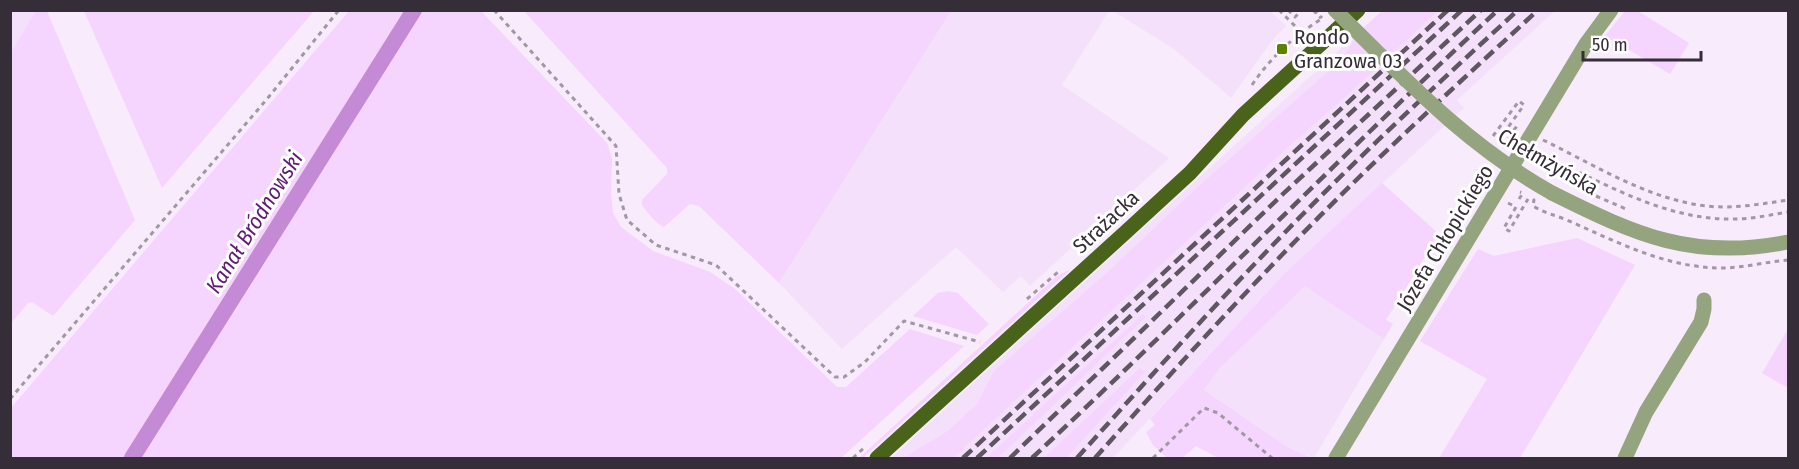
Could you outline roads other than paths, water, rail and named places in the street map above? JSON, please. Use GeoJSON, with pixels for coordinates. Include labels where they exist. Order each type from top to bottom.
{"type":"FeatureCollection","features":[{"type":"Feature","properties":{"kind":"main road","name":"Strażacka"},"geometry":{"type":"LineString","coordinates":[[877,459],[1190,173],[1236,122],[1358,10]]}},
{"type":"Feature","properties":{"kind":"street","name":"Józefa Chłopickiego"},"geometry":{"type":"LineString","coordinates":[[1336,459],[1586,44],[1611,10]]}},
{"type":"Feature","properties":{"kind":"street","name":"Chełmżyńska"},"geometry":{"type":"LineString","coordinates":[[1328,15],[1459,130],[1506,166],[1552,193],[1634,231],[1676,243],[1722,249],[1788,242]]}},
{"type":"Feature","properties":{"kind":"street"},"geometry":{"type":"LineString","coordinates":[[1625,459],[1646,412],[1701,322],[1704,300]]}},
{"type":"Feature","properties":{"kind":"waterway","name":"Kanał Bródnowski"},"geometry":{"type":"LineString","coordinates":[[132,458],[414,10]]}},
{"type":"Feature","properties":{"kind":"railway"},"geometry":{"type":"LineString","coordinates":[[963,458],[1448,10]]}},
{"type":"Feature","properties":{"kind":"railway"},"geometry":{"type":"LineString","coordinates":[[977,458],[1462,10]]}},
{"type":"Feature","properties":{"kind":"railway"},"geometry":{"type":"LineString","coordinates":[[1010,458],[1284,193],[1481,10]]}},
{"type":"Feature","properties":{"kind":"railway"},"geometry":{"type":"LineString","coordinates":[[1032,458],[1498,10]]}},
{"type":"Feature","properties":{"kind":"railway"},"geometry":{"type":"LineString","coordinates":[[1077,458],[1217,304],[1303,214],[1382,136],[1518,10]]}},
{"type":"Feature","properties":{"kind":"railway"},"geometry":{"type":"LineString","coordinates":[[1095,458],[1175,369],[1314,222],[1396,141],[1538,10]]}},
{"type":"Feature","properties":{"kind":"place","name":"Rondo Granzowa 03"},"geometry":{"type":"Point","coordinates":[1282,49]}}]}
